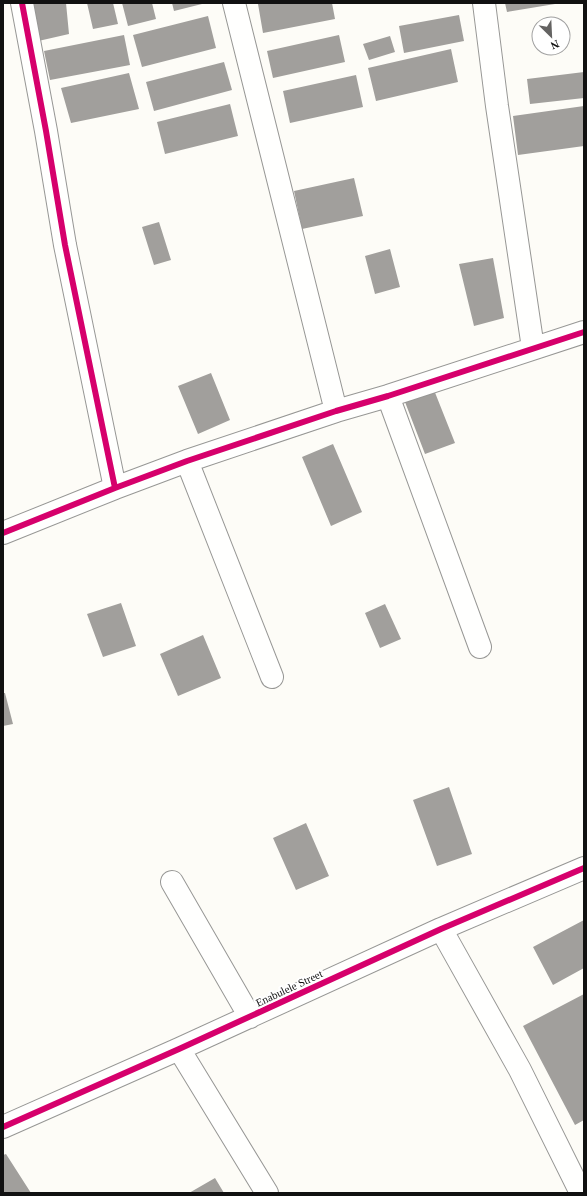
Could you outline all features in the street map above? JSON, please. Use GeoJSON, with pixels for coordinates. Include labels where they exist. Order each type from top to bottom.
{"type":"FeatureCollection","features":[{"type":"Feature","properties":{"kind":"street"},"geometry":{"type":"LineString","coordinates":[[22,3],[46,131],[65,245],[115,488]]}},
{"type":"Feature","properties":{"kind":"street"},"geometry":{"type":"LineString","coordinates":[[234,3],[336,411]]}},
{"type":"Feature","properties":{"kind":"street"},"geometry":{"type":"LineString","coordinates":[[484,3],[497,106],[533,348]]}},
{"type":"Feature","properties":{"kind":"street"},"geometry":{"type":"LineString","coordinates":[[3,533],[187,461],[336,411],[388,396],[584,332]]}},
{"type":"Feature","properties":{"kind":"street"},"geometry":{"type":"LineString","coordinates":[[388,396],[480,647]]}},
{"type":"Feature","properties":{"kind":"street"},"geometry":{"type":"LineString","coordinates":[[187,461],[272,677]]}},
{"type":"Feature","properties":{"kind":"street","name":"Enabulele Street"},"geometry":{"type":"LineString","coordinates":[[3,1127],[179,1049],[441,929],[584,868]]}},
{"type":"Feature","properties":{"kind":"street"},"geometry":{"type":"LineString","coordinates":[[172,882],[250,1016]]}},
{"type":"Feature","properties":{"kind":"street"},"geometry":{"type":"LineString","coordinates":[[441,929],[520,1070],[581,1193]]}},
{"type":"Feature","properties":{"kind":"street"},"geometry":{"type":"LineString","coordinates":[[179,1049],[267,1193]]}},
{"type":"Feature","properties":{"kind":"building"},"geometry":{"type":"Polygon","coordinates":[[[27,3],[66,3],[69,34],[34,42],[27,3]]]}},
{"type":"Feature","properties":{"kind":"building"},"geometry":{"type":"Polygon","coordinates":[[[87,3],[113,3],[118,24],[93,29],[87,3]]]}},
{"type":"Feature","properties":{"kind":"building"},"geometry":{"type":"Polygon","coordinates":[[[122,3],[152,3],[156,19],[128,26],[122,3]]]}},
{"type":"Feature","properties":{"kind":"building"},"geometry":{"type":"Polygon","coordinates":[[[172,3],[202,3],[202,4],[174,11],[172,3]]]}},
{"type":"Feature","properties":{"kind":"building"},"geometry":{"type":"Polygon","coordinates":[[[332,3],[335,19],[263,33],[258,4],[332,3]]]}},
{"type":"Feature","properties":{"kind":"building"},"geometry":{"type":"Polygon","coordinates":[[[505,3],[555,3],[555,4],[507,12],[505,3]]]}},
{"type":"Feature","properties":{"kind":"building"},"geometry":{"type":"Polygon","coordinates":[[[459,15],[464,41],[404,53],[399,26],[459,15]]]}},
{"type":"Feature","properties":{"kind":"building"},"geometry":{"type":"Polygon","coordinates":[[[208,16],[216,48],[142,67],[133,35],[208,16]]]}},
{"type":"Feature","properties":{"kind":"building"},"geometry":{"type":"Polygon","coordinates":[[[124,35],[130,65],[50,80],[44,51],[124,35]]]}},
{"type":"Feature","properties":{"kind":"building"},"geometry":{"type":"Polygon","coordinates":[[[339,35],[345,62],[273,78],[267,51],[339,35]]]}},
{"type":"Feature","properties":{"kind":"building"},"geometry":{"type":"Polygon","coordinates":[[[390,36],[395,52],[369,60],[363,44],[390,36]]]}},
{"type":"Feature","properties":{"kind":"building"},"geometry":{"type":"Polygon","coordinates":[[[451,49],[458,82],[376,101],[368,68],[451,49]]]}},
{"type":"Feature","properties":{"kind":"building"},"geometry":{"type":"Polygon","coordinates":[[[224,62],[232,90],[154,111],[146,82],[224,62]]]}},
{"type":"Feature","properties":{"kind":"building"},"geometry":{"type":"Polygon","coordinates":[[[584,72],[584,98],[530,104],[527,79],[584,72]]]}},
{"type":"Feature","properties":{"kind":"building"},"geometry":{"type":"Polygon","coordinates":[[[129,73],[139,109],[71,123],[61,88],[129,73]]]}},
{"type":"Feature","properties":{"kind":"building"},"geometry":{"type":"Polygon","coordinates":[[[356,75],[363,107],[290,123],[283,91],[356,75]]]}},
{"type":"Feature","properties":{"kind":"building"},"geometry":{"type":"Polygon","coordinates":[[[230,104],[238,136],[165,154],[157,122],[230,104]]]}},
{"type":"Feature","properties":{"kind":"building"},"geometry":{"type":"Polygon","coordinates":[[[584,106],[584,146],[518,155],[513,116],[584,106]]]}},
{"type":"Feature","properties":{"kind":"building"},"geometry":{"type":"Polygon","coordinates":[[[354,178],[363,216],[302,229],[294,191],[354,178]]]}},
{"type":"Feature","properties":{"kind":"building"},"geometry":{"type":"Polygon","coordinates":[[[159,222],[171,260],[154,265],[142,227],[159,222]]]}},
{"type":"Feature","properties":{"kind":"building"},"geometry":{"type":"Polygon","coordinates":[[[390,249],[400,287],[375,294],[365,256],[390,249]]]}},
{"type":"Feature","properties":{"kind":"building"},"geometry":{"type":"Polygon","coordinates":[[[493,258],[504,318],[474,326],[459,264],[493,258]]]}},
{"type":"Feature","properties":{"kind":"building"},"geometry":{"type":"Polygon","coordinates":[[[211,373],[230,420],[198,434],[178,386],[211,373]]]}},
{"type":"Feature","properties":{"kind":"building"},"geometry":{"type":"Polygon","coordinates":[[[434,390],[455,443],[425,454],[405,402],[434,390]]]}},
{"type":"Feature","properties":{"kind":"building"},"geometry":{"type":"Polygon","coordinates":[[[333,444],[362,512],[331,526],[302,457],[333,444]]]}},
{"type":"Feature","properties":{"kind":"building"},"geometry":{"type":"Polygon","coordinates":[[[121,603],[136,646],[103,657],[87,614],[121,603]]]}},
{"type":"Feature","properties":{"kind":"building"},"geometry":{"type":"Polygon","coordinates":[[[385,604],[401,639],[380,648],[365,613],[385,604]]]}},
{"type":"Feature","properties":{"kind":"building"},"geometry":{"type":"Polygon","coordinates":[[[203,635],[221,678],[178,696],[160,654],[203,635]]]}},
{"type":"Feature","properties":{"kind":"building"},"geometry":{"type":"Polygon","coordinates":[[[3,693],[5,693],[13,724],[3,726],[3,693]]]}},
{"type":"Feature","properties":{"kind":"building"},"geometry":{"type":"Polygon","coordinates":[[[449,787],[472,854],[437,866],[413,800],[449,787]]]}},
{"type":"Feature","properties":{"kind":"building"},"geometry":{"type":"Polygon","coordinates":[[[306,823],[329,876],[296,890],[273,838],[306,823]]]}},
{"type":"Feature","properties":{"kind":"building"},"geometry":{"type":"Polygon","coordinates":[[[584,920],[584,968],[553,985],[533,947],[584,920]]]}},
{"type":"Feature","properties":{"kind":"building"},"geometry":{"type":"Polygon","coordinates":[[[584,994],[584,1120],[575,1125],[523,1026],[584,994]]]}},
{"type":"Feature","properties":{"kind":"building"},"geometry":{"type":"Polygon","coordinates":[[[6,1154],[31,1193],[3,1193],[3,1155],[6,1154]]]}},
{"type":"Feature","properties":{"kind":"building"},"geometry":{"type":"Polygon","coordinates":[[[215,1178],[224,1193],[189,1193],[215,1178]]]}},
{"type":"Feature","properties":{"kind":"cycle path"},"geometry":{"type":"LineString","coordinates":[[22,3],[46,131],[65,245],[115,488]]}},
{"type":"Feature","properties":{"kind":"cycle path"},"geometry":{"type":"LineString","coordinates":[[3,533],[187,461],[336,411],[388,396],[584,332]]}},
{"type":"Feature","properties":{"kind":"cycle path"},"geometry":{"type":"LineString","coordinates":[[3,1127],[179,1049],[441,929],[584,868]]}}]}
